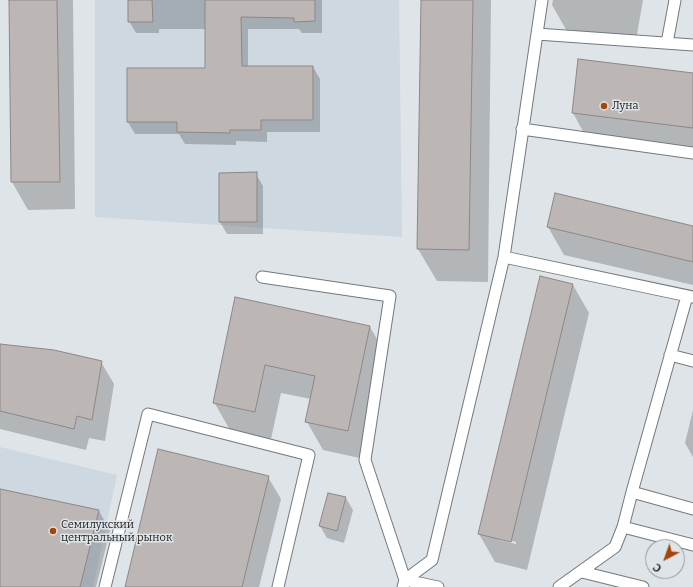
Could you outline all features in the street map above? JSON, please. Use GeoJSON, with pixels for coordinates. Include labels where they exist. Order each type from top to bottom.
{"type":"FeatureCollection","features":[{"type":"Feature","properties":{"kind":"lane"},"geometry":{"type":"LineString","coordinates":[[404,584],[432,560],[504,257],[542,0]]}},
{"type":"Feature","properties":{"kind":"lane"},"geometry":{"type":"LineString","coordinates":[[667,43],[675,0]]}},
{"type":"Feature","properties":{"kind":"lane"},"geometry":{"type":"LineString","coordinates":[[537,34],[693,45]]}},
{"type":"Feature","properties":{"kind":"lane"},"geometry":{"type":"LineString","coordinates":[[522,129],[693,153]]}},
{"type":"Feature","properties":{"kind":"lane"},"geometry":{"type":"LineString","coordinates":[[504,257],[690,297],[670,356],[623,527],[615,547],[559,587]]}},
{"type":"Feature","properties":{"kind":"lane"},"geometry":{"type":"LineString","coordinates":[[262,277],[390,296],[366,460],[404,584]]}},
{"type":"Feature","properties":{"kind":"lane"},"geometry":{"type":"LineString","coordinates":[[670,356],[693,361]]}},
{"type":"Feature","properties":{"kind":"lane"},"geometry":{"type":"LineString","coordinates":[[105,587],[148,414],[309,455],[278,587]]}},
{"type":"Feature","properties":{"kind":"lane"},"geometry":{"type":"LineString","coordinates":[[632,492],[693,509]]}},
{"type":"Feature","properties":{"kind":"lane"},"geometry":{"type":"LineString","coordinates":[[623,527],[693,545]]}},
{"type":"Feature","properties":{"kind":"lane"},"geometry":{"type":"LineString","coordinates":[[582,572],[643,587]]}},
{"type":"Feature","properties":{"kind":"lane"},"geometry":{"type":"LineString","coordinates":[[404,584],[438,587]]}},
{"type":"Feature","properties":{"kind":"shaded area"},"geometry":{"type":"Polygon","coordinates":[[[95,0],[399,0],[402,237],[95,217],[95,0]]]}},
{"type":"Feature","properties":{"kind":"shaded area","name":"Семилукский центральный рынок"},"geometry":{"type":"Polygon","coordinates":[[[0,447],[117,475],[93,587],[0,587],[0,447]]]}},
{"type":"Feature","properties":{"kind":"building"},"geometry":{"type":"Polygon","coordinates":[[[9,0],[57,0],[60,182],[11,182],[9,0]]]}},
{"type":"Feature","properties":{"kind":"building"},"geometry":{"type":"Polygon","coordinates":[[[128,0],[152,0],[153,22],[128,22],[128,0]]]}},
{"type":"Feature","properties":{"kind":"building"},"geometry":{"type":"Polygon","coordinates":[[[205,0],[315,0],[315,21],[294,22],[294,18],[241,17],[242,66],[313,66],[313,120],[261,120],[261,130],[230,130],[230,133],[177,132],[177,122],[127,122],[127,68],[205,68],[205,0]]]}},
{"type":"Feature","properties":{"kind":"building"},"geometry":{"type":"Polygon","coordinates":[[[421,0],[473,0],[469,250],[417,249],[421,0]]]}},
{"type":"Feature","properties":{"kind":"building"},"geometry":{"type":"Polygon","coordinates":[[[578,59],[693,73],[693,128],[572,113],[578,59]]]}},
{"type":"Feature","properties":{"kind":"building"},"geometry":{"type":"Polygon","coordinates":[[[257,172],[257,222],[219,222],[219,173],[257,172]]]}},
{"type":"Feature","properties":{"kind":"building"},"geometry":{"type":"Polygon","coordinates":[[[555,193],[693,226],[693,262],[547,227],[555,193]]]}},
{"type":"Feature","properties":{"kind":"building"},"geometry":{"type":"Polygon","coordinates":[[[540,276],[573,284],[511,542],[478,534],[540,276]]]}},
{"type":"Feature","properties":{"kind":"building"},"geometry":{"type":"Polygon","coordinates":[[[235,297],[370,326],[348,431],[305,422],[315,376],[265,365],[255,412],[213,403],[235,297]]]}},
{"type":"Feature","properties":{"kind":"building"},"geometry":{"type":"Polygon","coordinates":[[[0,344],[54,350],[102,361],[92,420],[77,416],[74,429],[0,411],[0,344]]]}},
{"type":"Feature","properties":{"kind":"building"},"geometry":{"type":"Polygon","coordinates":[[[158,449],[269,476],[242,587],[125,587],[158,449]]]}},
{"type":"Feature","properties":{"kind":"building"},"geometry":{"type":"Polygon","coordinates":[[[0,489],[99,510],[80,587],[0,587],[0,489]]]}},
{"type":"Feature","properties":{"kind":"building"},"geometry":{"type":"Polygon","coordinates":[[[328,493],[346,497],[337,531],[319,526],[328,493]]]}},
{"type":"Feature","properties":{"kind":"place","name":"Луна"},"geometry":{"type":"Point","coordinates":[604,106]}},
{"type":"Feature","properties":{"kind":"place","name":"Семилукский центральный рынок"},"geometry":{"type":"Point","coordinates":[53,531]}}]}
